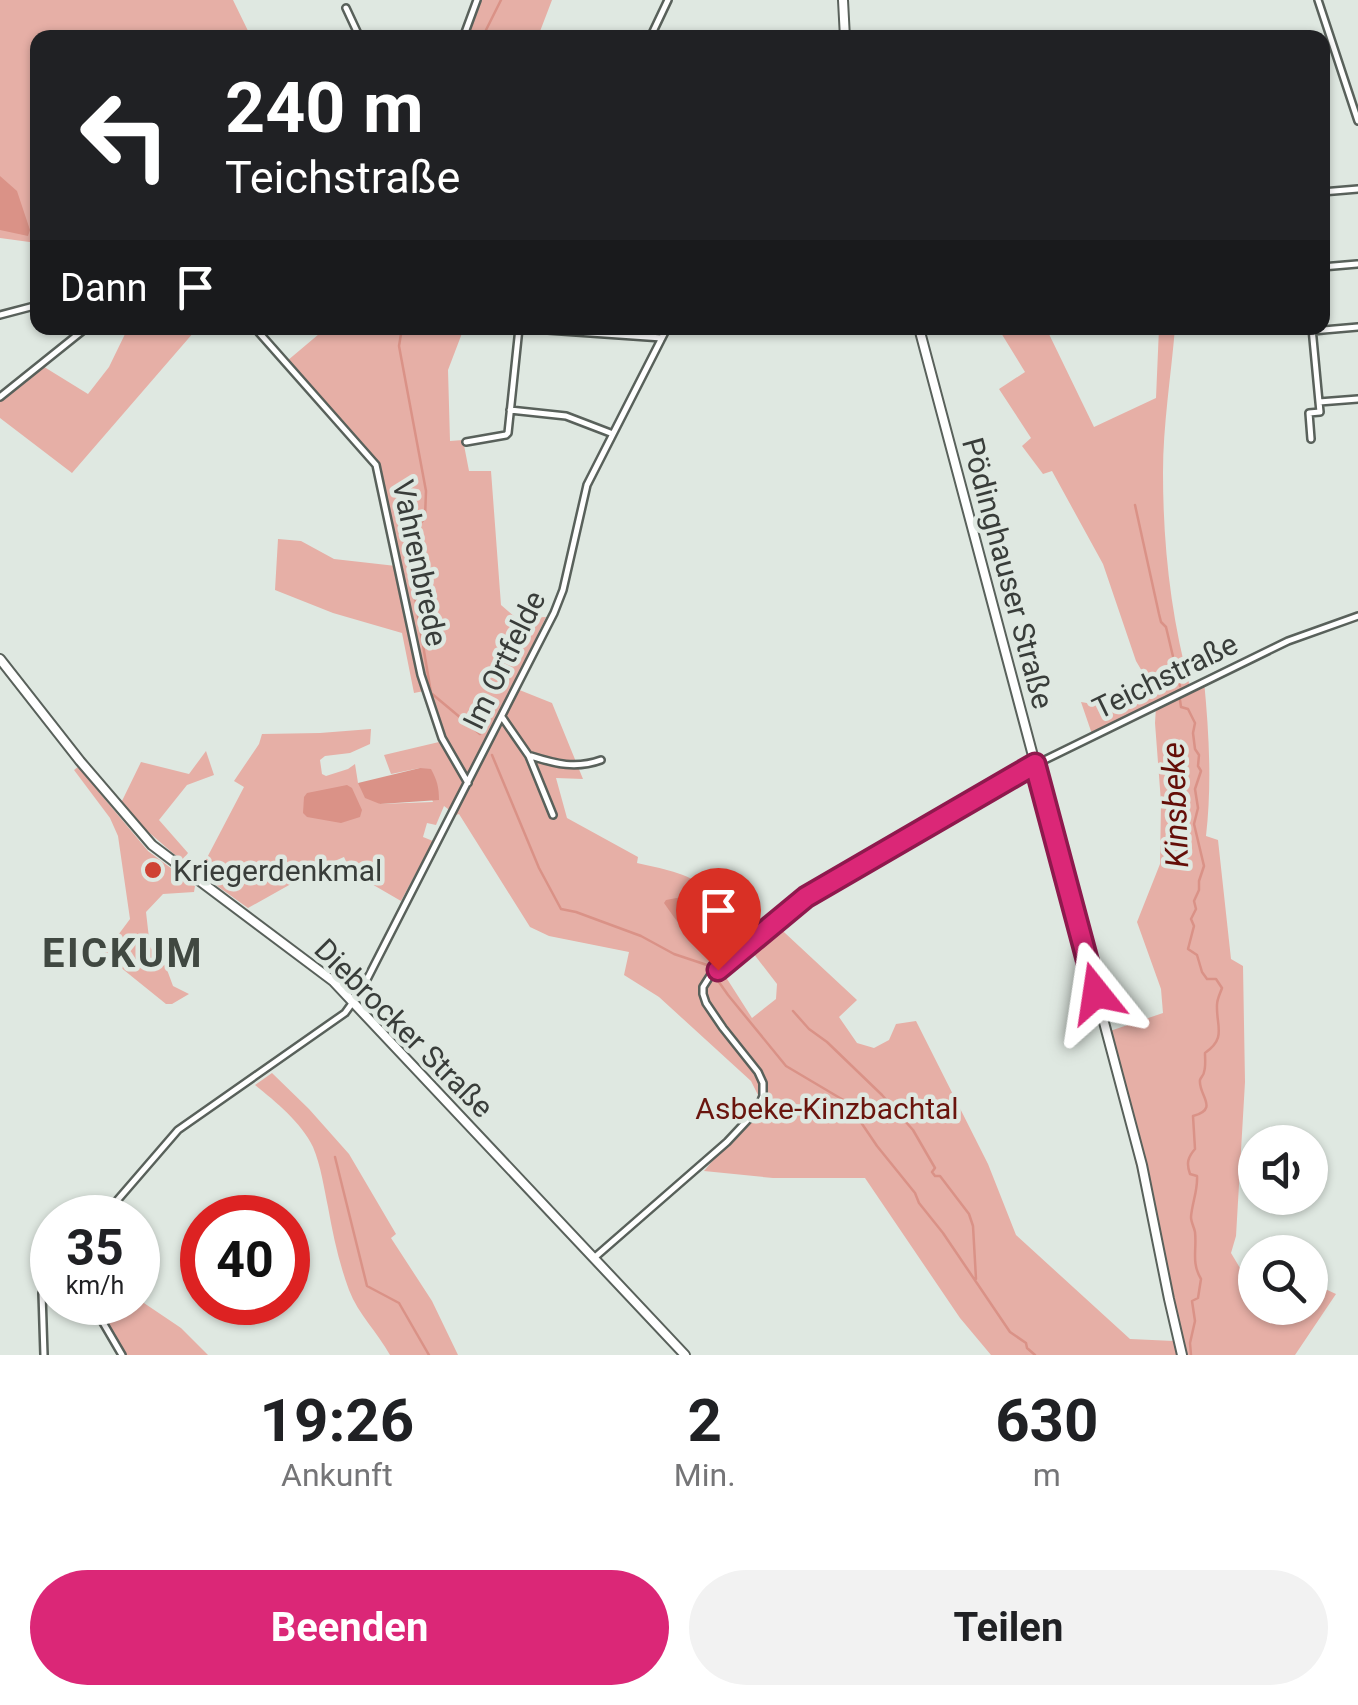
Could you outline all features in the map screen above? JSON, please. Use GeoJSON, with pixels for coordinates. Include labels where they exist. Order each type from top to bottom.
{"type":"FeatureCollection","features":[{"type":"Feature","properties":{"kind":"street"},"geometry":{"type":"LineString","coordinates":[[466,30],[477,0]]}},
{"type":"Feature","properties":{"kind":"street"},"geometry":{"type":"LineString","coordinates":[[654,30],[668,0]]}},
{"type":"Feature","properties":{"kind":"street"},"geometry":{"type":"LineString","coordinates":[[843,0],[845,30]]}},
{"type":"Feature","properties":{"kind":"street"},"geometry":{"type":"LineString","coordinates":[[1318,0],[1328,30]]}},
{"type":"Feature","properties":{"kind":"street"},"geometry":{"type":"LineString","coordinates":[[346,8],[356,30]]}},
{"type":"Feature","properties":{"kind":"street"},"geometry":{"type":"LineString","coordinates":[[1330,36],[1358,120]]}},
{"type":"Feature","properties":{"kind":"street"},"geometry":{"type":"LineString","coordinates":[[1330,191],[1358,189]]}},
{"type":"Feature","properties":{"kind":"street"},"geometry":{"type":"LineString","coordinates":[[1330,266],[1357,264]]}},
{"type":"Feature","properties":{"kind":"street"},"geometry":{"type":"LineString","coordinates":[[0,316],[30,307]]}},
{"type":"Feature","properties":{"kind":"street"},"geometry":{"type":"LineString","coordinates":[[1330,328],[1358,327]]}},
{"type":"Feature","properties":{"kind":"street"},"geometry":{"type":"LineString","coordinates":[[0,397],[78,335]]}},
{"type":"Feature","properties":{"kind":"street","name":"Vahrenbrede"},"geometry":{"type":"LineString","coordinates":[[261,335],[376,464],[421,675],[442,738],[468,783]]}},
{"type":"Feature","properties":{"kind":"street"},"geometry":{"type":"LineString","coordinates":[[466,442],[508,433],[518,335]]}},
{"type":"Feature","properties":{"kind":"street"},"geometry":{"type":"LineString","coordinates":[[619,335],[662,338]]}},
{"type":"Feature","properties":{"kind":"street","name":"Im Ortfelde"},"geometry":{"type":"LineString","coordinates":[[122,1195],[178,1130],[345,1013],[360,991],[559,602],[585,491],[664,335]]}},
{"type":"Feature","properties":{"kind":"street","name":"Pödinghauser Straße"},"geometry":{"type":"LineString","coordinates":[[921,335],[1142,1165],[1182,1355]]}},
{"type":"Feature","properties":{"kind":"street"},"geometry":{"type":"LineString","coordinates":[[1311,439],[1309,413],[1320,412],[1313,335]]}},
{"type":"Feature","properties":{"kind":"street"},"geometry":{"type":"LineString","coordinates":[[1319,402],[1358,399]]}},
{"type":"Feature","properties":{"kind":"street"},"geometry":{"type":"LineString","coordinates":[[510,410],[566,416],[613,434]]}},
{"type":"Feature","properties":{"kind":"street","name":"Teichstraße"},"geometry":{"type":"LineString","coordinates":[[594,1258],[727,1142],[757,1110],[763,1096],[758,1072],[706,1003],[703,987],[716,970],[806,897],[1035,764],[1288,642],[1358,616]]}},
{"type":"Feature","properties":{"kind":"street","name":"Diebrocker Straße"},"geometry":{"type":"LineString","coordinates":[[0,660],[152,845],[334,981],[685,1355]]}},
{"type":"Feature","properties":{"kind":"street"},"geometry":{"type":"LineString","coordinates":[[502,717],[530,756],[553,815]]}},
{"type":"Feature","properties":{"kind":"street"},"geometry":{"type":"LineString","coordinates":[[530,756],[572,766],[601,760]]}},
{"type":"Feature","properties":{"kind":"street"},"geometry":{"type":"LineString","coordinates":[[43,1325],[44,1355]]}},
{"type":"Feature","properties":{"kind":"street"},"geometry":{"type":"LineString","coordinates":[[104,1325],[122,1355]]}},
{"type":"Feature","properties":{"kind":"green space"},"geometry":{"type":"Polygon","coordinates":[[[0,0],[233,0],[248,30],[30,30],[30,242],[0,238],[0,0]]]}},
{"type":"Feature","properties":{"kind":"green space"},"geometry":{"type":"Polygon","coordinates":[[[480,0],[552,0],[541,30],[469,30],[480,0]]]}},
{"type":"Feature","properties":{"kind":"green space"},"geometry":{"type":"Polygon","coordinates":[[[125,335],[191,335],[72,473],[0,418],[0,398],[41,365],[88,394],[109,367],[125,335]]]}},
{"type":"Feature","properties":{"kind":"green space","name":"Asbeke-Kinzbachtal"},"geometry":{"type":"Polygon","coordinates":[[[318,335],[461,335],[448,370],[450,441],[463,440],[469,471],[491,471],[501,605],[516,618],[546,617],[512,687],[552,703],[583,779],[556,778],[567,818],[638,857],[637,863],[699,883],[718,899],[747,939],[771,920],[857,1000],[839,1017],[857,1043],[874,1048],[889,1040],[896,1024],[916,1021],[988,1164],[1016,1235],[1130,1339],[1174,1341],[1110,1054],[1110,1031],[1163,1013],[1161,989],[1137,922],[1160,864],[1156,707],[1093,737],[1081,702],[1099,705],[1149,683],[1136,661],[1103,564],[1052,471],[1043,474],[1022,446],[1031,438],[999,389],[1025,372],[1002,335],[1049,335],[1094,427],[1156,398],[1159,335],[1174,335],[1163,455],[1169,581],[1190,687],[1204,681],[1209,759],[1206,836],[1218,840],[1231,959],[1243,966],[1245,1082],[1242,1125],[1238,1125],[1236,1236],[1231,1253],[1238,1265],[1238,1325],[1315,1325],[1295,1355],[991,1355],[960,1318],[865,1178],[773,1178],[704,1171],[755,1110],[758,1095],[751,1081],[659,997],[624,975],[629,952],[549,936],[530,927],[459,814],[444,806],[436,825],[427,823],[423,837],[433,841],[401,901],[351,872],[344,857],[248,908],[199,873],[244,787],[234,781],[262,734],[371,729],[370,744],[320,760],[322,774],[326,776],[355,764],[358,783],[380,804],[433,802],[420,768],[391,774],[384,755],[439,742],[424,691],[414,693],[402,633],[333,613],[275,590],[278,539],[301,541],[334,559],[396,566],[372,465],[355,448],[355,442],[287,361],[318,335]],[[750,949],[722,971],[752,1018],[776,999],[777,984],[750,949]]]}},
{"type":"Feature","properties":{"kind":"green space"},"geometry":{"type":"Polygon","coordinates":[[[206,751],[214,775],[187,785],[159,820],[188,853],[182,861],[121,803],[141,762],[189,774],[206,751]]]}},
{"type":"Feature","properties":{"kind":"green space"},"geometry":{"type":"Polygon","coordinates":[[[78,767],[148,851],[195,886],[194,892],[163,894],[146,912],[150,947],[166,967],[173,986],[189,994],[172,1004],[166,1004],[104,954],[130,919],[118,836],[110,818],[74,770],[78,767]]]}},
{"type":"Feature","properties":{"kind":"green space"},"geometry":{"type":"Polygon","coordinates":[[[272,1073],[349,1154],[396,1234],[391,1238],[432,1301],[458,1355],[390,1355],[363,1315],[342,1270],[313,1147],[295,1121],[255,1085],[272,1073]]]}},
{"type":"Feature","properties":{"kind":"green space"},"geometry":{"type":"Polygon","coordinates":[[[160,1314],[208,1355],[125,1355],[107,1325],[160,1325],[160,1314]]]}},
{"type":"Feature","properties":{"kind":"shaded area"},"geometry":{"type":"Polygon","coordinates":[[[0,176],[17,191],[30,230],[28,236],[0,230],[0,176]]]}},
{"type":"Feature","properties":{"kind":"shaded area"},"geometry":{"type":"Polygon","coordinates":[[[420,768],[431,769],[439,800],[380,804],[365,798],[358,783],[420,768]]]}},
{"type":"Feature","properties":{"kind":"shaded area"},"geometry":{"type":"Polygon","coordinates":[[[347,785],[362,810],[360,817],[341,823],[303,813],[307,793],[347,785]]]}},
{"type":"Feature","properties":{"kind":"shaded area"},"geometry":{"type":"Polygon","coordinates":[[[703,893],[713,895],[746,941],[716,964],[664,903],[703,893]]]}},
{"type":"Feature","properties":{"kind":"waterway"},"geometry":{"type":"LineString","coordinates":[[486,30],[501,0]]}},
{"type":"Feature","properties":{"kind":"waterway"},"geometry":{"type":"LineString","coordinates":[[401,335],[399,346],[426,491],[425,518],[415,530],[410,567],[431,693],[480,734]]}},
{"type":"Feature","properties":{"kind":"waterway","name":"Kinsbeke"},"geometry":{"type":"LineString","coordinates":[[1135,505],[1159,614],[1166,627],[1180,686]]}},
{"type":"Feature","properties":{"kind":"waterway","name":"Kinsbeke"},"geometry":{"type":"LineString","coordinates":[[1180,700],[1195,723],[1193,733],[1201,771],[1195,789],[1198,808],[1194,824],[1204,866],[1194,901],[1194,926],[1188,949],[1197,955],[1207,979],[1216,979],[1222,988],[1217,1003],[1218,1037],[1205,1053],[1205,1070],[1200,1080],[1207,1105],[1193,1116],[1195,1149],[1188,1163],[1190,1174],[1197,1176],[1191,1217],[1196,1267],[1201,1279],[1198,1298],[1192,1301],[1195,1321],[1191,1355]]}},
{"type":"Feature","properties":{"kind":"waterway"},"geometry":{"type":"LineString","coordinates":[[492,755],[539,868],[561,909],[641,936],[674,954],[707,965],[786,1066],[845,1101],[915,1193],[1010,1332],[1035,1355]]}},
{"type":"Feature","properties":{"kind":"waterway"},"geometry":{"type":"LineString","coordinates":[[793,1011],[882,1095],[913,1130],[935,1168],[932,1172],[940,1176],[969,1214],[976,1279]]}},
{"type":"Feature","properties":{"kind":"waterway"},"geometry":{"type":"LineString","coordinates":[[335,1157],[367,1286],[399,1303],[429,1355]]}},
{"type":"Feature","properties":{"kind":"place","name":"Kriegerdenkmal"},"geometry":{"type":"Point","coordinates":[153,870]}},
{"type":"Feature","properties":{"kind":"district","name":"EICKUM"},"geometry":{"type":"Point","coordinates":[123,953]}},
{"type":"Feature","properties":{"kind":"route"},"geometry":{"type":"LineString","coordinates":[[718,970],[806,897],[1035,764],[1096,993]]}}]}
